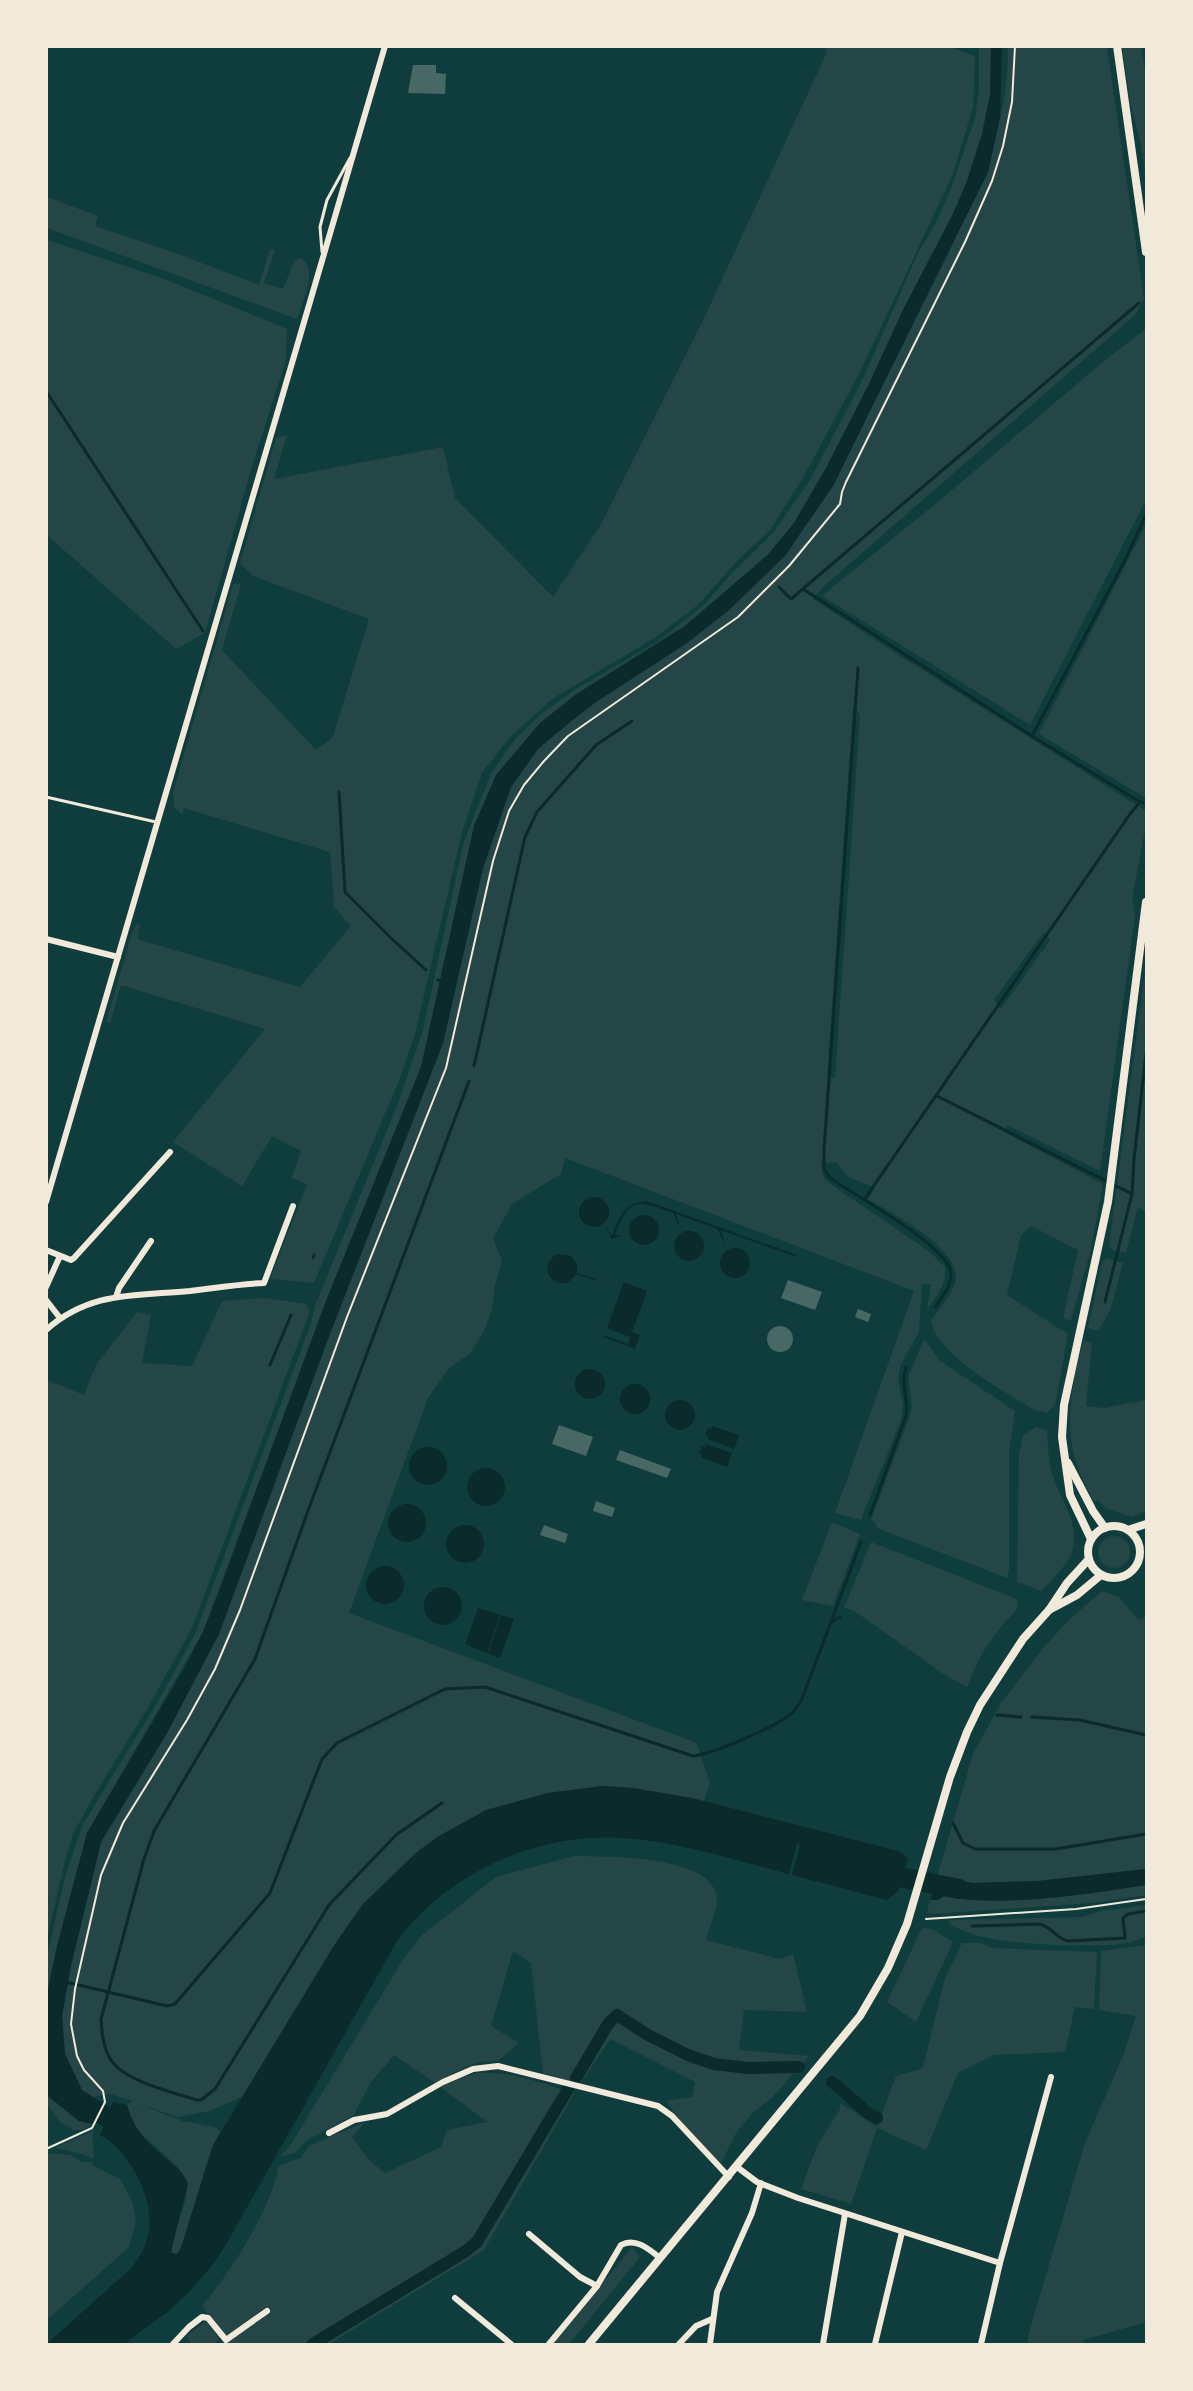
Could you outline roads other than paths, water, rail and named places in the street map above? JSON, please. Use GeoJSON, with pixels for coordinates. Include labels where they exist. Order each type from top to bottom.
{"type":"FeatureCollection","features":[{"type":"Feature","properties":{"kind":"main road"},"geometry":{"type":"LineString","coordinates":[[1117,46],[1146,252]]}},
{"type":"Feature","properties":{"kind":"main road"},"geometry":{"type":"LineString","coordinates":[[1091,1539],[1070,1495],[1062,1437],[1065,1396],[1108,1202],[1146,902]]}},
{"type":"Feature","properties":{"kind":"main road"},"geometry":{"type":"LineString","coordinates":[[1066,1460],[1093,1512],[1106,1528]]}},
{"type":"Feature","properties":{"kind":"main road"},"geometry":{"type":"LineString","coordinates":[[1128,1530],[1146,1524]]}},
{"type":"Feature","properties":{"kind":"main road"},"geometry":{"type":"LineString","coordinates":[[1117,1526],[1128,1530],[1143,1545],[1138,1564],[1130,1573],[1118,1578],[1101,1575],[1091,1566],[1089,1559],[1088,1550],[1091,1539],[1106,1528],[1117,1526]]}},
{"type":"Feature","properties":{"kind":"main road"},"geometry":{"type":"LineString","coordinates":[[589,2344],[860,2016],[895,1953],[914,1905],[950,1777],[967,1732],[984,1698],[1023,1639],[1089,1559]]}},
{"type":"Feature","properties":{"kind":"main road"},"geometry":{"type":"LineString","coordinates":[[1049,1610],[1077,1595],[1101,1575]]}},
{"type":"Feature","properties":{"kind":"street"},"geometry":{"type":"LineString","coordinates":[[46,1202],[385,46]]}},
{"type":"Feature","properties":{"kind":"street"},"geometry":{"type":"LineString","coordinates":[[46,939],[118,957]]}},
{"type":"Feature","properties":{"kind":"street"},"geometry":{"type":"LineString","coordinates":[[46,1250],[71,1260],[74,1258],[170,1152]]}},
{"type":"Feature","properties":{"kind":"street"},"geometry":{"type":"LineString","coordinates":[[46,1330],[60,1318],[85,1304],[116,1297],[264,1282],[293,1206]]}},
{"type":"Feature","properties":{"kind":"street"},"geometry":{"type":"LineString","coordinates":[[116,1297],[119,1288],[151,1241]]}},
{"type":"Feature","properties":{"kind":"street"},"geometry":{"type":"LineString","coordinates":[[46,1287],[60,1256]]}},
{"type":"Feature","properties":{"kind":"street"},"geometry":{"type":"LineString","coordinates":[[46,1300],[60,1318]]}},
{"type":"Feature","properties":{"kind":"street"},"geometry":{"type":"LineString","coordinates":[[329,2133],[354,2120],[381,2116],[469,2070],[484,2066],[503,2067],[658,2106],[672,2116],[729,2177]]}},
{"type":"Feature","properties":{"kind":"street"},"geometry":{"type":"LineString","coordinates":[[981,2344],[1000,2263],[1051,2077]]}},
{"type":"Feature","properties":{"kind":"street"},"geometry":{"type":"LineString","coordinates":[[737,2167],[761,2183],[845,2214],[1000,2263]]}},
{"type":"Feature","properties":{"kind":"street"},"geometry":{"type":"LineString","coordinates":[[710,2344],[717,2292],[752,2213],[761,2183]]}},
{"type":"Feature","properties":{"kind":"street"},"geometry":{"type":"LineString","coordinates":[[823,2344],[845,2214]]}},
{"type":"Feature","properties":{"kind":"street"},"geometry":{"type":"LineString","coordinates":[[875,2344],[902,2232]]}},
{"type":"Feature","properties":{"kind":"street"},"geometry":{"type":"LineString","coordinates":[[529,2234],[580,2277],[597,2286]]}},
{"type":"Feature","properties":{"kind":"street"},"geometry":{"type":"LineString","coordinates":[[549,2344],[597,2286],[623,2243],[638,2244],[660,2258]]}},
{"type":"Feature","properties":{"kind":"street"},"geometry":{"type":"LineString","coordinates":[[455,2298],[511,2344]]}},
{"type":"Feature","properties":{"kind":"street"},"geometry":{"type":"LineString","coordinates":[[173,2344],[202,2317],[208,2318],[226,2340],[267,2311]]}},
{"type":"Feature","properties":{"kind":"street"},"geometry":{"type":"LineString","coordinates":[[678,2344],[698,2325],[712,2319]]}},
{"type":"Feature","properties":{"kind":"lane"},"geometry":{"type":"LineString","coordinates":[[323,257],[320,227],[327,200],[355,148]]}},
{"type":"Feature","properties":{"kind":"lane"},"geometry":{"type":"LineString","coordinates":[[46,797],[158,823]]}},
{"type":"Feature","properties":{"kind":"waterway"},"geometry":{"type":"LineString","coordinates":[[779,587],[791,599],[1139,303]]}},
{"type":"Feature","properties":{"kind":"waterway"},"geometry":{"type":"LineString","coordinates":[[46,391],[203,631]]}},
{"type":"Feature","properties":{"kind":"waterway"},"geometry":{"type":"LineString","coordinates":[[1032,736],[1124,562],[1146,515]]}},
{"type":"Feature","properties":{"kind":"waterway"},"geometry":{"type":"LineString","coordinates":[[803,589],[1032,736],[1140,802]]}},
{"type":"Feature","properties":{"kind":"waterway"},"geometry":{"type":"LineString","coordinates":[[858,668],[824,1169],[830,1178],[919,1236],[947,1263],[951,1274],[949,1283],[946,1292],[935,1307]]}},
{"type":"Feature","properties":{"kind":"waterway"},"geometry":{"type":"LineString","coordinates":[[474,1066],[525,837],[537,812],[596,745],[632,721]]}},
{"type":"Feature","properties":{"kind":"waterway"},"geometry":{"type":"LineString","coordinates":[[339,792],[345,892],[426,970]]}},
{"type":"Feature","properties":{"kind":"waterway"},"geometry":{"type":"LineString","coordinates":[[864,1200],[1130,814],[1140,802],[1144,803]]}},
{"type":"Feature","properties":{"kind":"waterway"},"geometry":{"type":"LineString","coordinates":[[1105,1302],[1132,1194],[1146,1054]]}},
{"type":"Feature","properties":{"kind":"waterway"},"geometry":{"type":"LineString","coordinates":[[442,1803],[396,1835],[329,1905],[215,2089],[201,2100],[138,2080],[117,2067],[111,2060],[102,2035],[101,2019],[144,1859],[154,1831],[255,1659],[469,1081]]}},
{"type":"Feature","properties":{"kind":"waterway"},"geometry":{"type":"LineString","coordinates":[[937,1096],[1132,1194]]}},
{"type":"Feature","properties":{"kind":"waterway"},"geometry":{"type":"LineString","coordinates":[[270,1365],[291,1315]]}},
{"type":"Feature","properties":{"kind":"waterway"},"geometry":{"type":"LineString","coordinates":[[870,1515],[906,1416],[904,1380],[906,1368]]}},
{"type":"Feature","properties":{"kind":"waterway"},"geometry":{"type":"LineString","coordinates":[[66,1982],[167,2006],[175,2004],[270,1893],[322,1759],[337,1743],[445,1689],[485,1687],[693,1756],[727,1746],[778,1722],[792,1713],[802,1699],[861,1542]]}},
{"type":"Feature","properties":{"kind":"waterway"},"geometry":{"type":"LineString","coordinates":[[831,1622],[840,1617]]}},
{"type":"Feature","properties":{"kind":"waterway"},"geometry":{"type":"LineString","coordinates":[[997,1715],[1021,1717]]}},
{"type":"Feature","properties":{"kind":"waterway"},"geometry":{"type":"LineString","coordinates":[[1032,1717],[1080,1720],[1146,1735]]}},
{"type":"Feature","properties":{"kind":"waterway"},"geometry":{"type":"LineString","coordinates":[[953,1823],[963,1843],[975,1849],[1056,1849],[1146,1834]]}},
{"type":"Feature","properties":{"kind":"waterway"},"geometry":{"type":"LineString","coordinates":[[876,1872],[959,1889]]}},
{"type":"Feature","properties":{"kind":"waterway"},"geometry":{"type":"LineString","coordinates":[[972,1926],[1039,1924],[1068,1941],[1125,1938],[1123,1918],[1128,1914],[1146,1911]]}},
{"type":"Feature","properties":{"kind":"waterway"},"geometry":{"type":"LineString","coordinates":[[576,2078],[608,2024],[617,2015],[648,2035],[688,2055],[714,2064],[748,2068],[799,2067]]}},
{"type":"Feature","properties":{"kind":"waterway"},"geometry":{"type":"LineString","coordinates":[[832,2082],[877,2118]]}},
{"type":"Feature","properties":{"kind":"waterway"},"geometry":{"type":"LineString","coordinates":[[313,2344],[466,2251],[477,2242],[568,2089]]}},
{"type":"Feature","properties":{"kind":"waterway"},"geometry":{"type":"LineString","coordinates":[[77,2101],[106,2117]]}}]}
